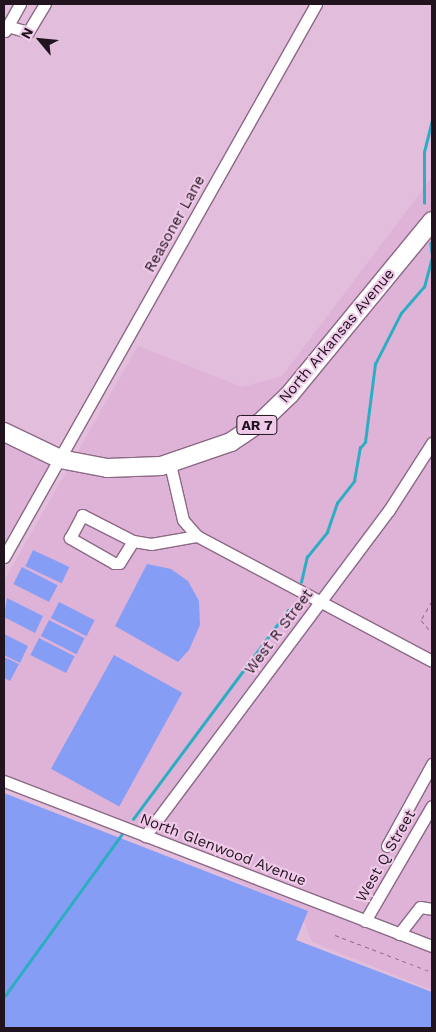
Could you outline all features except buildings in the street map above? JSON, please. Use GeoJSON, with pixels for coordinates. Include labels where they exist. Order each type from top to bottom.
{"type":"FeatureCollection","features":[{"type":"Feature","properties":{"kind":"highway","name":"North Arkansas Avenue"},"geometry":{"type":"LineString","coordinates":[[4,432],[60,459],[106,468],[170,464],[230,442],[275,410],[432,221]]}},
{"type":"Feature","properties":{"kind":"street"},"geometry":{"type":"LineString","coordinates":[[17,5],[6,29],[28,32],[44,4]]}},
{"type":"Feature","properties":{"kind":"street","name":"Reasoner Lane"},"geometry":{"type":"LineString","coordinates":[[4,557],[316,4]]}},
{"type":"Feature","properties":{"kind":"street","name":"West R Street"},"geometry":{"type":"LineString","coordinates":[[144,836],[394,504],[432,443]]}},
{"type":"Feature","properties":{"kind":"street"},"geometry":{"type":"LineString","coordinates":[[170,464],[183,520],[197,536],[321,600],[432,661]]}},
{"type":"Feature","properties":{"kind":"street"},"geometry":{"type":"LineString","coordinates":[[133,541],[119,562],[114,563],[70,538],[82,516],[133,541],[163,544],[197,536]]}},
{"type":"Feature","properties":{"kind":"street"},"geometry":{"type":"LineString","coordinates":[[387,846],[432,764]]}},
{"type":"Feature","properties":{"kind":"street","name":"North Glenwood Avenue"},"geometry":{"type":"LineString","coordinates":[[4,781],[432,946]]}},
{"type":"Feature","properties":{"kind":"street","name":"West Q Street"},"geometry":{"type":"LineString","coordinates":[[365,921],[432,806]]}},
{"type":"Feature","properties":{"kind":"street"},"geometry":{"type":"LineString","coordinates":[[399,934],[420,908],[432,909]]}},
{"type":"Feature","properties":{"kind":"path"},"geometry":{"type":"LineString","coordinates":[[432,601],[421,620],[432,633]]}},
{"type":"Feature","properties":{"kind":"path"},"geometry":{"type":"LineString","coordinates":[[335,934],[432,972]]}},
{"type":"Feature","properties":{"kind":"shaded area"},"geometry":{"type":"Polygon","coordinates":[[[432,177],[432,990],[312,942],[300,910],[4,775],[4,581],[138,346],[242,387],[282,376],[432,177]]]}},
{"type":"Feature","properties":{"kind":"shaded area"},"geometry":{"type":"Polygon","coordinates":[[[4,432],[60,459],[4,546],[4,432]]]}},
{"type":"Feature","properties":{"kind":"shaded area"},"geometry":{"type":"Polygon","coordinates":[[[33,550],[69,567],[62,583],[25,566],[33,550]]]}},
{"type":"Feature","properties":{"kind":"shaded area"},"geometry":{"type":"Polygon","coordinates":[[[147,564],[171,569],[188,581],[199,601],[200,625],[189,650],[178,662],[115,626],[147,564]]]}},
{"type":"Feature","properties":{"kind":"shaded area"},"geometry":{"type":"Polygon","coordinates":[[[22,567],[58,585],[49,602],[13,584],[22,567]]]}},
{"type":"Feature","properties":{"kind":"shaded area"},"geometry":{"type":"Polygon","coordinates":[[[7,598],[43,616],[35,633],[4,617],[7,598]]]}},
{"type":"Feature","properties":{"kind":"shaded area"},"geometry":{"type":"Polygon","coordinates":[[[59,602],[95,620],[86,636],[51,618],[59,602]]]}},
{"type":"Feature","properties":{"kind":"shaded area"},"geometry":{"type":"Polygon","coordinates":[[[49,620],[85,638],[76,654],[41,636],[49,620]]]}},
{"type":"Feature","properties":{"kind":"shaded area"},"geometry":{"type":"Polygon","coordinates":[[[4,634],[28,646],[20,663],[4,655],[4,634]]]}},
{"type":"Feature","properties":{"kind":"shaded area"},"geometry":{"type":"Polygon","coordinates":[[[39,638],[75,656],[66,673],[30,655],[39,638]]]}},
{"type":"Feature","properties":{"kind":"shaded area"},"geometry":{"type":"Polygon","coordinates":[[[114,655],[182,693],[119,807],[51,769],[114,655]]]}},
{"type":"Feature","properties":{"kind":"shaded area"},"geometry":{"type":"Polygon","coordinates":[[[4,657],[19,664],[10,681],[4,678],[4,657]]]}},
{"type":"Feature","properties":{"kind":"shaded area"},"geometry":{"type":"Polygon","coordinates":[[[4,793],[308,911],[296,940],[432,992],[432,1028],[4,1028],[4,793]]]}},
{"type":"Feature","properties":{"kind":"waterway"},"geometry":{"type":"LineString","coordinates":[[424,203],[424,152],[432,121]]}},
{"type":"Feature","properties":{"kind":"waterway"},"geometry":{"type":"LineString","coordinates":[[431,243],[432,253]]}},
{"type":"Feature","properties":{"kind":"waterway"},"geometry":{"type":"LineString","coordinates":[[301,582],[307,557],[327,532],[337,503],[354,481],[360,448],[365,442],[375,364],[401,313],[424,287],[432,258]]}},
{"type":"Feature","properties":{"kind":"waterway"},"geometry":{"type":"LineString","coordinates":[[133,819],[288,610]]}},
{"type":"Feature","properties":{"kind":"waterway"},"geometry":{"type":"LineString","coordinates":[[4,997],[122,834]]}}]}
